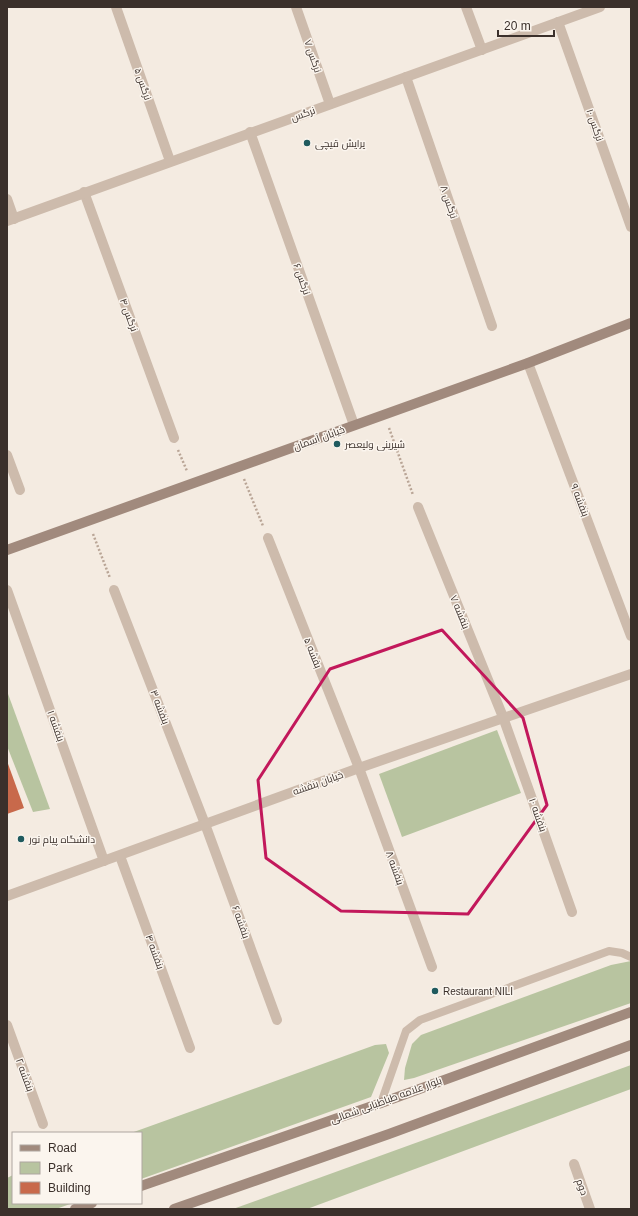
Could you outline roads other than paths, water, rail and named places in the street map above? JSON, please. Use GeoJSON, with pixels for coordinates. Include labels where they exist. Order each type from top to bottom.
{"type":"FeatureCollection","features":[{"type":"Feature","properties":{"kind":"main road","name":"خیابان آسمان"},"geometry":{"type":"LineString","coordinates":[[7,550],[528,363],[631,324]]}},
{"type":"Feature","properties":{"kind":"main road","name":"بلوار علامه طباطبایی شمالی"},"geometry":{"type":"LineString","coordinates":[[142,1186],[381,1103],[631,1012]]}},
{"type":"Feature","properties":{"kind":"main road"},"geometry":{"type":"LineString","coordinates":[[174,1209],[389,1134],[631,1045]]}},
{"type":"Feature","properties":{"kind":"main road"},"geometry":{"type":"LineString","coordinates":[[75,1209],[89,1204]]}},
{"type":"Feature","properties":{"kind":"street","name":"نرگس ۵"},"geometry":{"type":"LineString","coordinates":[[116,7],[170,161]]}},
{"type":"Feature","properties":{"kind":"street","name":"نرگس ۷"},"geometry":{"type":"LineString","coordinates":[[296,7],[330,104]]}},
{"type":"Feature","properties":{"kind":"street"},"geometry":{"type":"LineString","coordinates":[[466,7],[482,50]]}},
{"type":"Feature","properties":{"kind":"street","name":"نرگس"},"geometry":{"type":"LineString","coordinates":[[11,220],[84,192],[600,7]]}},
{"type":"Feature","properties":{"kind":"street","name":"نرگس ۱۰"},"geometry":{"type":"LineString","coordinates":[[558,22],[631,227]]}},
{"type":"Feature","properties":{"kind":"street","name":"نرگس ۸"},"geometry":{"type":"LineString","coordinates":[[406,77],[492,326]]}},
{"type":"Feature","properties":{"kind":"street","name":"نرگس ۶"},"geometry":{"type":"LineString","coordinates":[[250,132],[354,425]]}},
{"type":"Feature","properties":{"kind":"street","name":"نرگس ۴"},"geometry":{"type":"LineString","coordinates":[[84,192],[174,438]]}},
{"type":"Feature","properties":{"kind":"street"},"geometry":{"type":"LineString","coordinates":[[7,199],[11,220]]}},
{"type":"Feature","properties":{"kind":"street","name":"بنفشه ۹"},"geometry":{"type":"LineString","coordinates":[[528,363],[631,636]]}},
{"type":"Feature","properties":{"kind":"street"},"geometry":{"type":"LineString","coordinates":[[7,455],[20,490]]}},
{"type":"Feature","properties":{"kind":"street","name":"بنفشه ۷"},"geometry":{"type":"LineString","coordinates":[[418,506],[503,717]]}},
{"type":"Feature","properties":{"kind":"street","name":"بفشه ۵"},"geometry":{"type":"LineString","coordinates":[[268,538],[359,768]]}},
{"type":"Feature","properties":{"kind":"street","name":"بنفشه ۱"},"geometry":{"type":"LineString","coordinates":[[7,590],[104,861]]}},
{"type":"Feature","properties":{"kind":"street","name":"بنفشه ۳"},"geometry":{"type":"LineString","coordinates":[[114,590],[205,824]]}},
{"type":"Feature","properties":{"kind":"street","name":"خیابان بنفشه"},"geometry":{"type":"LineString","coordinates":[[7,896],[359,768],[631,674]]}},
{"type":"Feature","properties":{"kind":"street","name":"بنفشه ۱۰"},"geometry":{"type":"LineString","coordinates":[[503,717],[572,912]]}},
{"type":"Feature","properties":{"kind":"street","name":"بنفشه ۸"},"geometry":{"type":"LineString","coordinates":[[359,768],[432,967]]}},
{"type":"Feature","properties":{"kind":"street","name":"بنفشه ۶"},"geometry":{"type":"LineString","coordinates":[[205,824],[277,1020]]}},
{"type":"Feature","properties":{"kind":"street","name":"بنفشه ۴"},"geometry":{"type":"LineString","coordinates":[[120,856],[190,1048]]}},
{"type":"Feature","properties":{"kind":"street","name":"بنفشه ۲"},"geometry":{"type":"LineString","coordinates":[[7,1025],[43,1124]]}},
{"type":"Feature","properties":{"kind":"street","name":"دوم"},"geometry":{"type":"LineString","coordinates":[[574,1164],[590,1209]]}},
{"type":"Feature","properties":{"kind":"lane"},"geometry":{"type":"LineString","coordinates":[[381,1103],[406,1031],[420,1020],[609,951],[622,953],[631,957]]}},
{"type":"Feature","properties":{"kind":"place","name":"یرایش قیچی"},"geometry":{"type":"Point","coordinates":[307,143]}},
{"type":"Feature","properties":{"kind":"place","name":"شیرینی ولیعصر"},"geometry":{"type":"Point","coordinates":[337,444]}},
{"type":"Feature","properties":{"kind":"place","name":"دانشگاه پیام نور"},"geometry":{"type":"Point","coordinates":[21,839]}},
{"type":"Feature","properties":{"kind":"place","name":"Restaurant NILI"},"geometry":{"type":"Point","coordinates":[435,991]}}]}
